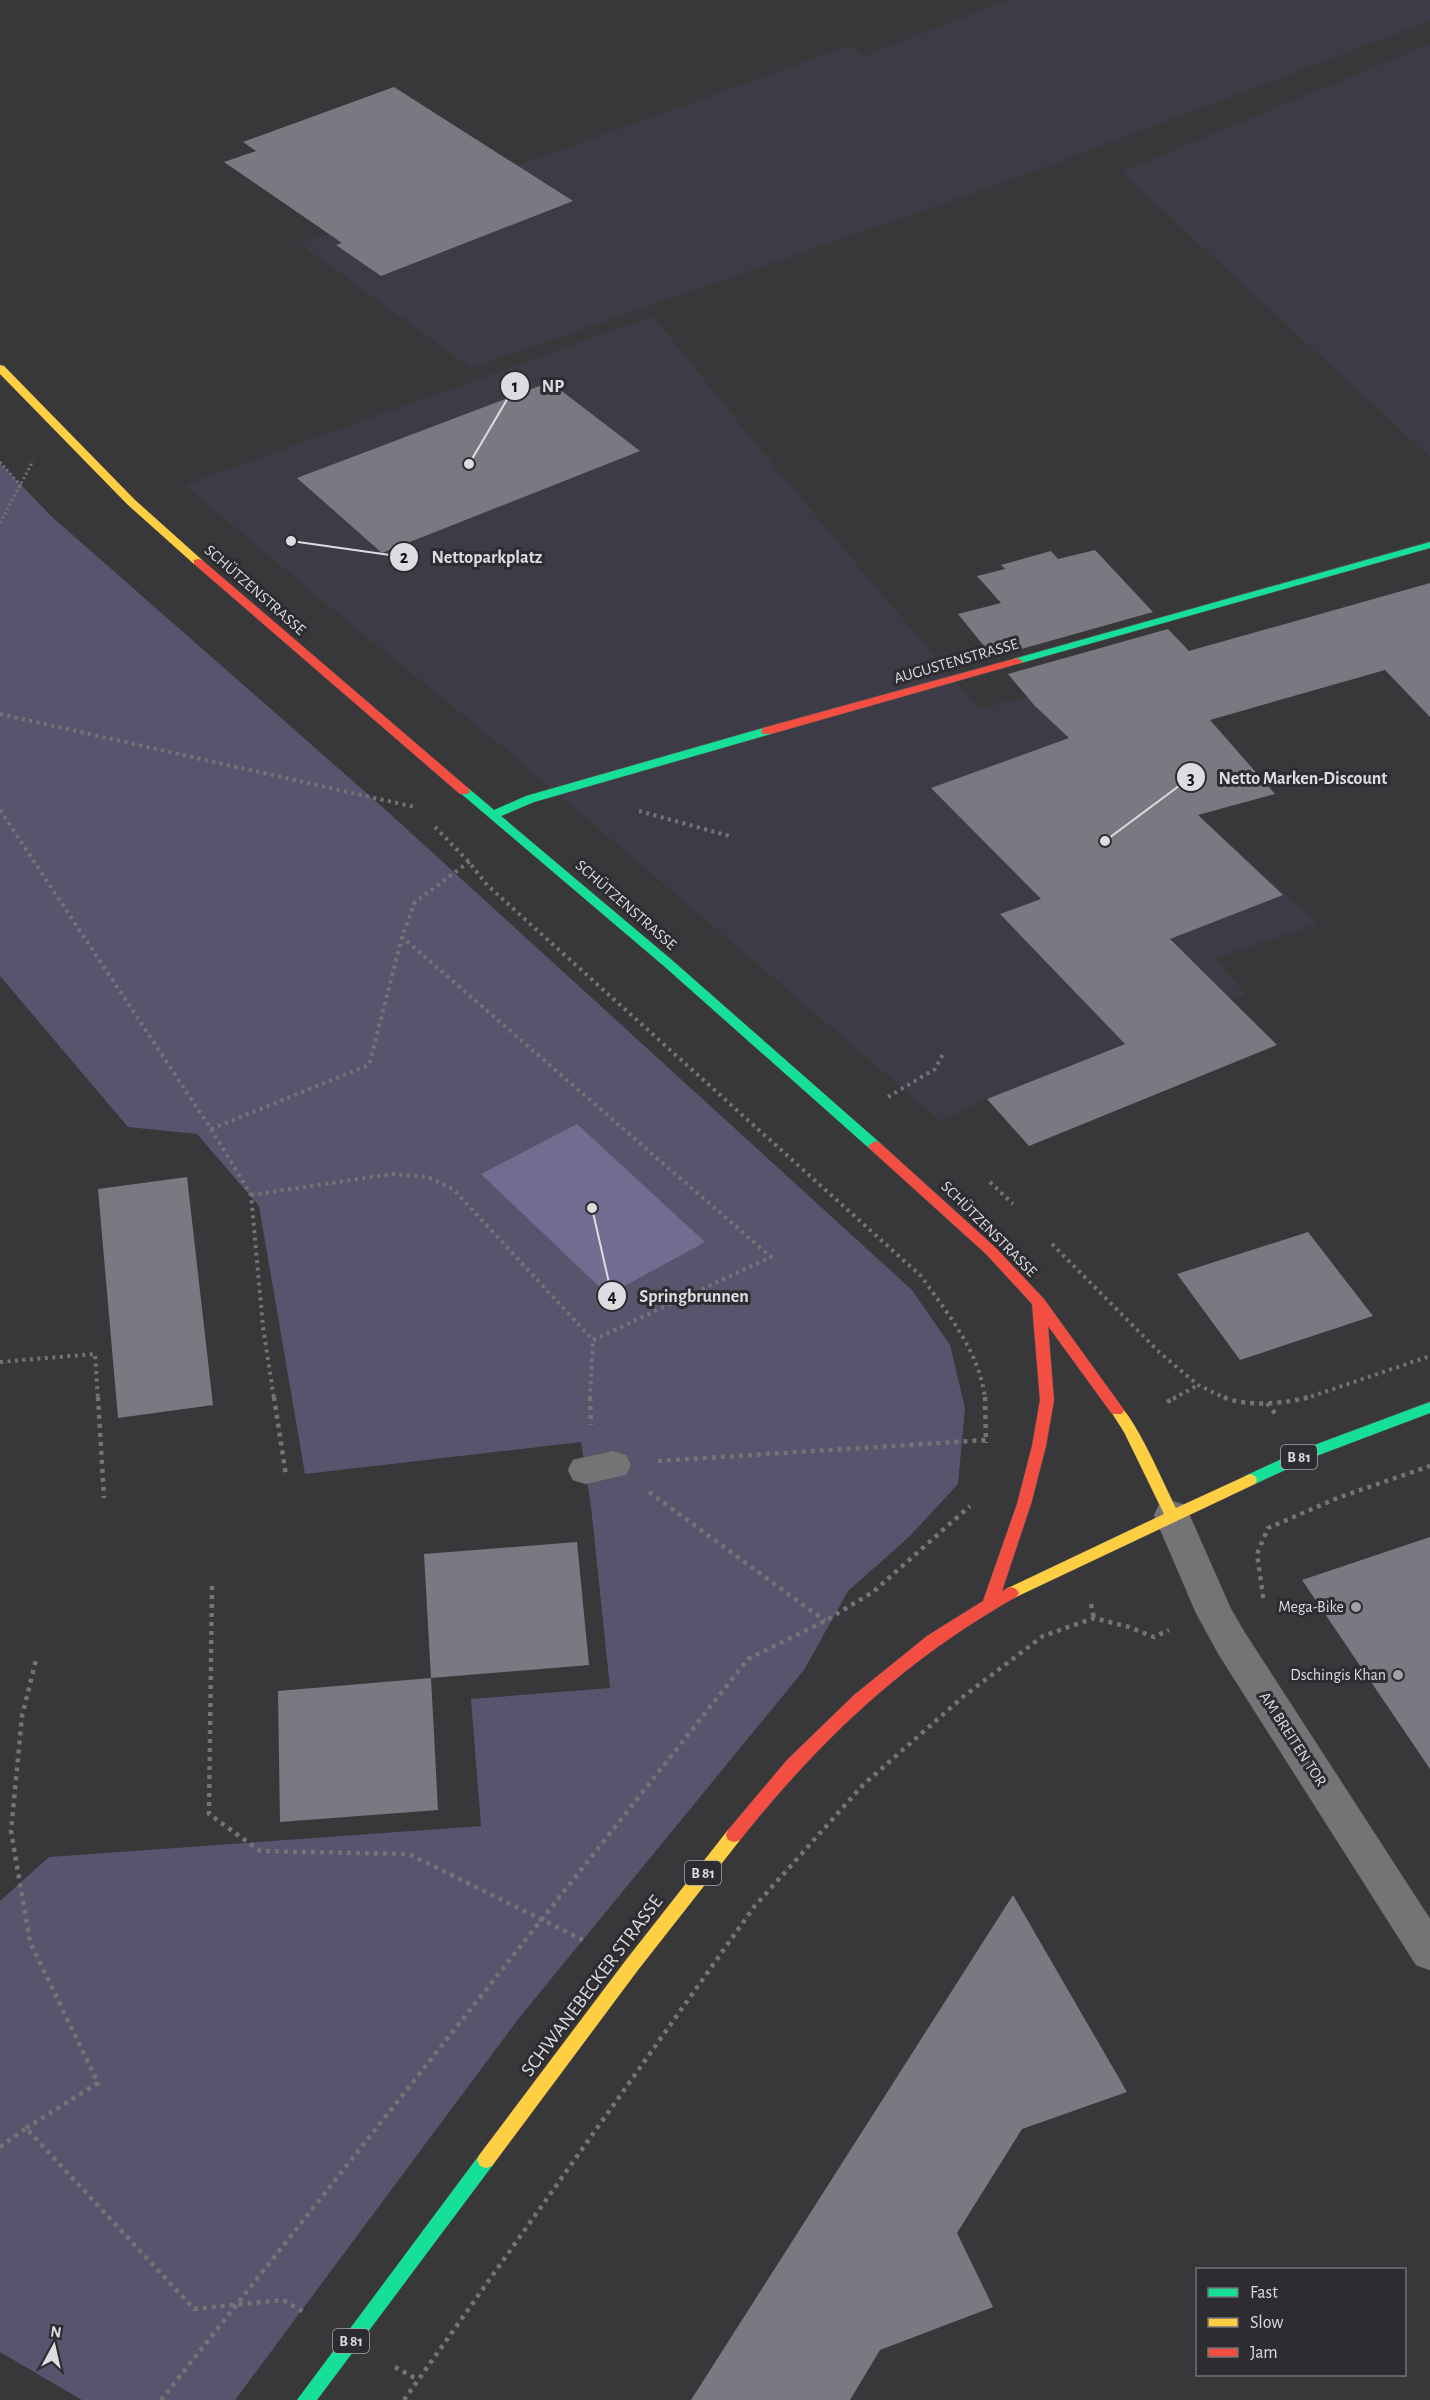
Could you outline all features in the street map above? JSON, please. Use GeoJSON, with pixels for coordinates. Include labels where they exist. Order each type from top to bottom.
{"type":"FeatureCollection","features":[{"type":"Feature","properties":{"kind":"main road","name":"SCHÜTZENSTRASSE"},"geometry":{"type":"LineString","coordinates":[[0,368],[131,502],[192,557],[401,738],[669,964],[940,1203],[991,1251],[1039,1303],[1130,1430],[1172,1515]]}},
{"type":"Feature","properties":{"kind":"main road","name":"AUGUSTENSTRASSE"},"geometry":{"type":"LineString","coordinates":[[494,815],[530,799],[588,781],[1430,545]]}},
{"type":"Feature","properties":{"kind":"main road"},"geometry":{"type":"LineString","coordinates":[[990,1604],[1024,1504],[1047,1400],[1039,1303]]}},
{"type":"Feature","properties":{"kind":"main road","name":"B 81"},"geometry":{"type":"LineString","coordinates":[[1172,1515],[1306,1454],[1430,1407]]}},
{"type":"Feature","properties":{"kind":"main road","name":"SCHWANEBECKER STRASSE"},"geometry":{"type":"LineString","coordinates":[[306,2400],[632,1965],[756,1806],[827,1731],[906,1659],[990,1604],[1172,1515]]}},
{"type":"Feature","properties":{"kind":"street","name":"AM BREITEN TOR"},"geometry":{"type":"LineString","coordinates":[[1172,1515],[1214,1613],[1232,1644],[1430,1953]]}},
{"type":"Feature","properties":{"kind":"path"},"geometry":{"type":"LineString","coordinates":[[0,523],[53,423]]}},
{"type":"Feature","properties":{"kind":"path"},"geometry":{"type":"LineString","coordinates":[[0,462],[21,486]]}},
{"type":"Feature","properties":{"kind":"path"},"geometry":{"type":"LineString","coordinates":[[0,714],[416,808]]}},
{"type":"Feature","properties":{"kind":"path"},"geometry":{"type":"LineString","coordinates":[[588,781],[615,804],[734,837]]}},
{"type":"Feature","properties":{"kind":"path"},"geometry":{"type":"LineString","coordinates":[[0,810],[211,1129],[251,1195],[263,1327],[286,1476]]}},
{"type":"Feature","properties":{"kind":"path"},"geometry":{"type":"LineString","coordinates":[[211,1129],[369,1065],[402,937],[415,902],[469,862],[494,815]]}},
{"type":"Feature","properties":{"kind":"path"},"geometry":{"type":"LineString","coordinates":[[431,823],[469,862],[487,885],[921,1276],[970,1345],[984,1382],[985,1452]]}},
{"type":"Feature","properties":{"kind":"path"},"geometry":{"type":"LineString","coordinates":[[402,937],[771,1257],[593,1340]]}},
{"type":"Feature","properties":{"kind":"path"},"geometry":{"type":"LineString","coordinates":[[892,1095],[935,1069],[944,1052]]}},
{"type":"Feature","properties":{"kind":"path"},"geometry":{"type":"LineString","coordinates":[[251,1195],[392,1174],[428,1178],[453,1189],[593,1340],[589,1386],[591,1427],[599,1468],[825,1621]]}},
{"type":"Feature","properties":{"kind":"path"},"geometry":{"type":"LineString","coordinates":[[0,1362],[95,1353],[104,1497]]}},
{"type":"Feature","properties":{"kind":"path"},"geometry":{"type":"LineString","coordinates":[[1198,1385],[1232,1401],[1300,1400],[1430,1356]]}},
{"type":"Feature","properties":{"kind":"path"},"geometry":{"type":"LineString","coordinates":[[599,1468],[986,1440]]}},
{"type":"Feature","properties":{"kind":"path"},"geometry":{"type":"LineString","coordinates":[[1263,1596],[1257,1554],[1268,1528],[1340,1497],[1430,1466]]}},
{"type":"Feature","properties":{"kind":"path"},"geometry":{"type":"LineString","coordinates":[[161,2400],[748,1659],[825,1621],[873,1592],[979,1499]]}},
{"type":"Feature","properties":{"kind":"path"},"geometry":{"type":"LineString","coordinates":[[212,1586],[209,1814],[260,1851],[409,1854],[632,1965]]}},
{"type":"Feature","properties":{"kind":"path"},"geometry":{"type":"LineString","coordinates":[[404,2400],[741,1926],[770,1890],[863,1785],[964,1696],[1042,1636],[1094,1618]]}},
{"type":"Feature","properties":{"kind":"path"},"geometry":{"type":"LineString","coordinates":[[0,2146],[98,2083],[30,1942],[11,1831],[22,1716],[36,1660]]}},
{"type":"Feature","properties":{"kind":"path"},"geometry":{"type":"LineString","coordinates":[[26,2128],[194,2309],[283,2300],[418,2380]]}},
{"type":"Feature","properties":{"kind":"shaded area"},"geometry":{"type":"Polygon","coordinates":[[[1007,0],[1430,0],[1430,21],[1016,178],[471,368],[300,244],[849,46],[865,56],[1007,0]]]}},
{"type":"Feature","properties":{"kind":"shaded area"},"geometry":{"type":"Polygon","coordinates":[[[1430,44],[1430,457],[1121,172],[1430,44]]]}},
{"type":"Feature","properties":{"kind":"shaded area"},"geometry":{"type":"Polygon","coordinates":[[[653,316],[778,471],[979,709],[1066,687],[1103,726],[1317,924],[1215,958],[1246,995],[987,1099],[941,1121],[503,747],[321,600],[185,485],[653,316]]]}},
{"type":"Feature","properties":{"kind":"shaded area"},"geometry":{"type":"Polygon","coordinates":[[[0,463],[51,516],[388,812],[912,1290],[950,1345],[965,1408],[958,1484],[909,1537],[848,1591],[804,1670],[519,2018],[235,2400],[82,2400],[0,2352],[0,1901],[49,1857],[481,1826],[471,1699],[610,1688],[591,1506],[581,1442],[305,1474],[259,1206],[197,1134],[128,1127],[0,976],[0,463]]]}},
{"type":"Feature","properties":{"kind":"shaded area"},"geometry":{"type":"Polygon","coordinates":[[[577,1124],[705,1242],[608,1295],[481,1174],[577,1124]]]}},
{"type":"Feature","properties":{"kind":"building"},"geometry":{"type":"Polygon","coordinates":[[[394,87],[573,201],[381,276],[336,245],[342,243],[224,162],[256,151],[243,142],[394,87]]]}},
{"type":"Feature","properties":{"kind":"building"},"geometry":{"type":"Polygon","coordinates":[[[550,382],[640,451],[382,553],[297,478],[550,382]]]}},
{"type":"Feature","properties":{"kind":"building"},"geometry":{"type":"Polygon","coordinates":[[[1095,550],[1153,612],[993,657],[958,614],[1001,603],[977,576],[1005,569],[1001,565],[1051,551],[1058,559],[1095,550]]]}},
{"type":"Feature","properties":{"kind":"building"},"geometry":{"type":"Polygon","coordinates":[[[1430,583],[1430,717],[1385,670],[1210,720],[1275,794],[1198,815],[1283,895],[1170,939],[1277,1045],[1029,1146],[987,1099],[1125,1044],[1000,914],[1041,899],[931,788],[1069,738],[1034,705],[1008,674],[1168,629],[1189,651],[1430,583]]]}},
{"type":"Feature","properties":{"kind":"building"},"geometry":{"type":"Polygon","coordinates":[[[187,1177],[213,1405],[118,1418],[98,1189],[187,1177]]]}},
{"type":"Feature","properties":{"kind":"building"},"geometry":{"type":"Polygon","coordinates":[[[1308,1232],[1373,1316],[1240,1360],[1177,1274],[1308,1232]]]}},
{"type":"Feature","properties":{"kind":"building","name":"Dschingis Khan"},"geometry":{"type":"Polygon","coordinates":[[[1430,1537],[1430,1769],[1302,1580],[1430,1537]]]}},
{"type":"Feature","properties":{"kind":"building"},"geometry":{"type":"Polygon","coordinates":[[[577,1542],[589,1665],[431,1678],[424,1554],[577,1542]]]}},
{"type":"Feature","properties":{"kind":"building"},"geometry":{"type":"Polygon","coordinates":[[[431,1678],[438,1810],[280,1822],[278,1691],[431,1678]]]}},
{"type":"Feature","properties":{"kind":"building"},"geometry":{"type":"Polygon","coordinates":[[[1013,1895],[1127,2092],[1022,2129],[957,2233],[993,2307],[880,2350],[850,2400],[691,2400],[1013,1895]]]}},
{"type":"Feature","properties":{"kind":"traffic: fast"},"geometry":{"type":"LineString","coordinates":[[1017,661],[1430,545]]}},
{"type":"Feature","properties":{"kind":"traffic: fast"},"geometry":{"type":"LineString","coordinates":[[494,815],[530,799],[767,731]]}},
{"type":"Feature","properties":{"kind":"traffic: fast"},"geometry":{"type":"LineString","coordinates":[[464,791],[669,964],[875,1146]]}},
{"type":"Feature","properties":{"kind":"traffic: fast"},"geometry":{"type":"LineString","coordinates":[[1250,1480],[1306,1454],[1430,1407]]}},
{"type":"Feature","properties":{"kind":"traffic: fast"},"geometry":{"type":"LineString","coordinates":[[306,2400],[486,2160]]}},
{"type":"Feature","properties":{"kind":"traffic: slow"},"geometry":{"type":"LineString","coordinates":[[0,368],[131,502],[198,562]]}},
{"type":"Feature","properties":{"kind":"traffic: slow"},"geometry":{"type":"LineString","coordinates":[[1117,1410],[1130,1430],[1172,1515]]}},
{"type":"Feature","properties":{"kind":"traffic: slow"},"geometry":{"type":"LineString","coordinates":[[1011,1593],[1250,1480]]}},
{"type":"Feature","properties":{"kind":"traffic: slow"},"geometry":{"type":"LineString","coordinates":[[486,2160],[632,1965],[734,1835]]}},
{"type":"Feature","properties":{"kind":"traffic: jam"},"geometry":{"type":"LineString","coordinates":[[198,562],[464,791]]}},
{"type":"Feature","properties":{"kind":"traffic: jam"},"geometry":{"type":"LineString","coordinates":[[767,731],[1017,661]]}},
{"type":"Feature","properties":{"kind":"traffic: jam"},"geometry":{"type":"LineString","coordinates":[[875,1146],[991,1251],[1039,1303],[1117,1410]]}},
{"type":"Feature","properties":{"kind":"traffic: jam"},"geometry":{"type":"LineString","coordinates":[[990,1604],[1024,1504],[1039,1446],[1047,1400],[1039,1303]]}},
{"type":"Feature","properties":{"kind":"traffic: jam"},"geometry":{"type":"LineString","coordinates":[[734,1835],[793,1765],[860,1699],[933,1641],[971,1615],[1011,1593]]}},
{"type":"Feature","properties":{"kind":"place","name":"NP"},"geometry":{"type":"Point","coordinates":[469,464]}},
{"type":"Feature","properties":{"kind":"place","name":"Nettoparkplatz"},"geometry":{"type":"Point","coordinates":[291,541]}},
{"type":"Feature","properties":{"kind":"place","name":"Netto Marken-Discount"},"geometry":{"type":"Point","coordinates":[1105,841]}},
{"type":"Feature","properties":{"kind":"place","name":"Springbrunnen"},"geometry":{"type":"Point","coordinates":[592,1208]}},
{"type":"Feature","properties":{"kind":"place","name":"Mega-Bike"},"geometry":{"type":"Point","coordinates":[1356,1607]}},
{"type":"Feature","properties":{"kind":"place","name":"Dschingis Khan"},"geometry":{"type":"Point","coordinates":[1398,1675]}}]}
